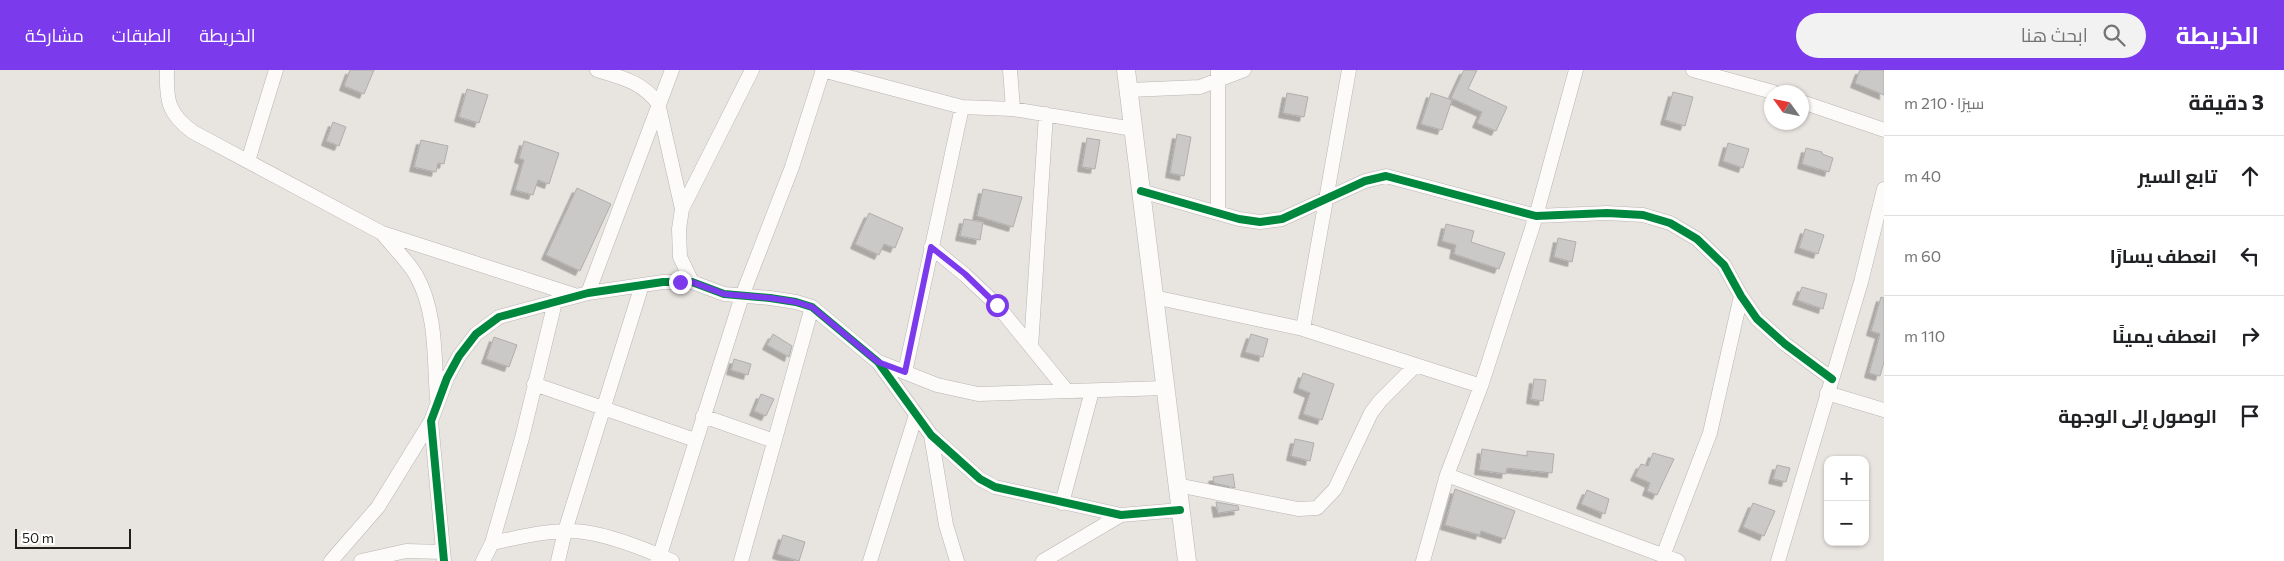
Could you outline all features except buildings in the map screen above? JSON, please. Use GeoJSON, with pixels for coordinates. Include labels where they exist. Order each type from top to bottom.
{"type":"FeatureCollection","features":[{"type":"Feature","properties":{"kind":"street"},"geometry":{"type":"LineString","coordinates":[[167,70],[166,88],[172,113],[181,123],[248,161],[382,233],[582,295]]}},
{"type":"Feature","properties":{"kind":"street"},"geometry":{"type":"LineString","coordinates":[[248,161],[276,70]]}},
{"type":"Feature","properties":{"kind":"street"},"geometry":{"type":"LineString","coordinates":[[598,70],[635,82],[648,90],[658,103],[682,209]]}},
{"type":"Feature","properties":{"kind":"street"},"geometry":{"type":"LineString","coordinates":[[582,295],[672,70]]}},
{"type":"Feature","properties":{"kind":"street"},"geometry":{"type":"LineString","coordinates":[[692,282],[680,257],[679,229],[682,209],[752,70]]}},
{"type":"Feature","properties":{"kind":"street"},"geometry":{"type":"LineString","coordinates":[[492,544],[533,535],[565,531],[583,532],[605,536],[663,559],[695,440],[742,296],[792,167],[823,70],[962,107],[1013,109],[1133,129]]}},
{"type":"Feature","properties":{"kind":"street"},"geometry":{"type":"LineString","coordinates":[[1010,70],[1013,109]]}},
{"type":"Feature","properties":{"kind":"street"},"geometry":{"type":"LineString","coordinates":[[1126,70],[1186,561]]}},
{"type":"Feature","properties":{"kind":"street"},"geometry":{"type":"LineString","coordinates":[[1129,90],[1200,87],[1218,76],[1244,70]]}},
{"type":"Feature","properties":{"kind":"street"},"geometry":{"type":"LineString","coordinates":[[1303,329],[1349,70]]}},
{"type":"Feature","properties":{"kind":"street"},"geometry":{"type":"LineString","coordinates":[[1423,561],[1447,475],[1482,386],[1536,216],[1576,70]]}},
{"type":"Feature","properties":{"kind":"street"},"geometry":{"type":"LineString","coordinates":[[1693,70],[1747,77],[1764,87]]}},
{"type":"Feature","properties":{"kind":"street"},"geometry":{"type":"LineString","coordinates":[[1218,76],[1218,212]]}},
{"type":"Feature","properties":{"kind":"street"},"geometry":{"type":"LineString","coordinates":[[1809,104],[1884,130]]}},
{"type":"Feature","properties":{"kind":"street"},"geometry":{"type":"LineString","coordinates":[[905,372],[962,107]]}},
{"type":"Feature","properties":{"kind":"street"},"geometry":{"type":"LineString","coordinates":[[1031,346],[1046,114]]}},
{"type":"Feature","properties":{"kind":"street"},"geometry":{"type":"LineString","coordinates":[[1140,191],[1239,219],[1260,222],[1282,219],[1365,181],[1386,176],[1536,216],[1616,213],[1643,215],[1670,223],[1697,239],[1724,265],[1740,296],[1757,319],[1832,379]]}},
{"type":"Feature","properties":{"kind":"street"},"geometry":{"type":"LineString","coordinates":[[1778,561],[1861,282],[1884,189]]}},
{"type":"Feature","properties":{"kind":"street"},"geometry":{"type":"LineString","coordinates":[[382,233],[415,274],[426,296],[431,316],[437,403]]}},
{"type":"Feature","properties":{"kind":"street"},"geometry":{"type":"LineString","coordinates":[[931,247],[987,295],[1067,391]]}},
{"type":"Feature","properties":{"kind":"street"},"geometry":{"type":"LineString","coordinates":[[331,561],[378,507],[431,421],[447,378],[459,356],[476,334],[499,317],[582,295],[663,282],[692,282],[724,294],[796,302],[812,307],[878,362],[931,435],[980,479],[1010,491],[1121,515],[1180,510]]}},
{"type":"Feature","properties":{"kind":"street"},"geometry":{"type":"LineString","coordinates":[[558,561],[565,531],[642,285]]}},
{"type":"Feature","properties":{"kind":"street"},"geometry":{"type":"LineString","coordinates":[[1663,556],[1710,433],[1740,296]]}},
{"type":"Feature","properties":{"kind":"street"},"geometry":{"type":"LineString","coordinates":[[1154,298],[1303,329],[1482,386]]}},
{"type":"Feature","properties":{"kind":"street"},"geometry":{"type":"LineString","coordinates":[[483,561],[492,544],[555,302]]}},
{"type":"Feature","properties":{"kind":"street"},"geometry":{"type":"LineString","coordinates":[[741,561],[812,307]]}},
{"type":"Feature","properties":{"kind":"street"},"geometry":{"type":"LineString","coordinates":[[878,362],[937,385],[978,394],[1165,388]]}},
{"type":"Feature","properties":{"kind":"street"},"geometry":{"type":"LineString","coordinates":[[1177,485],[1298,509],[1316,508],[1335,489],[1371,413],[1380,401],[1416,365]]}},
{"type":"Feature","properties":{"kind":"street"},"geometry":{"type":"LineString","coordinates":[[534,384],[695,440]]}},
{"type":"Feature","properties":{"kind":"street"},"geometry":{"type":"LineString","coordinates":[[1062,502],[1092,391]]}},
{"type":"Feature","properties":{"kind":"street"},"geometry":{"type":"LineString","coordinates":[[1827,393],[1884,410]]}},
{"type":"Feature","properties":{"kind":"street"},"geometry":{"type":"LineString","coordinates":[[870,561],[916,415]]}},
{"type":"Feature","properties":{"kind":"street"},"geometry":{"type":"LineString","coordinates":[[703,416],[774,441]]}},
{"type":"Feature","properties":{"kind":"street"},"geometry":{"type":"LineString","coordinates":[[361,561],[406,551],[444,557],[431,421]]}},
{"type":"Feature","properties":{"kind":"street"},"geometry":{"type":"LineString","coordinates":[[931,435],[946,525],[958,561]]}},
{"type":"Feature","properties":{"kind":"street"},"geometry":{"type":"LineString","coordinates":[[1447,475],[1678,561]]}},
{"type":"Feature","properties":{"kind":"street"},"geometry":{"type":"LineString","coordinates":[[1043,561],[1121,515]]}},
{"type":"Feature","properties":{"kind":"cycle path"},"geometry":{"type":"LineString","coordinates":[[1141,191],[1239,219],[1260,222],[1282,219],[1365,181],[1386,176],[1536,216],[1607,213],[1643,215],[1670,223],[1697,239],[1724,265],[1741,296],[1757,319],[1785,344],[1832,379]]}},
{"type":"Feature","properties":{"kind":"cycle path"},"geometry":{"type":"LineString","coordinates":[[444,561],[431,421],[447,378],[459,356],[476,334],[499,317],[588,293],[663,282],[692,282],[724,294],[770,298],[796,302],[812,307],[878,362],[931,435],[980,479],[995,487],[1121,515],[1180,510]]}},
{"type":"Feature","properties":{"kind":"route"},"geometry":{"type":"LineString","coordinates":[[680,282],[692,282],[709,290],[724,294],[770,298],[796,302],[812,307],[878,362],[905,372],[931,247],[965,274],[997,305]]}}]}
